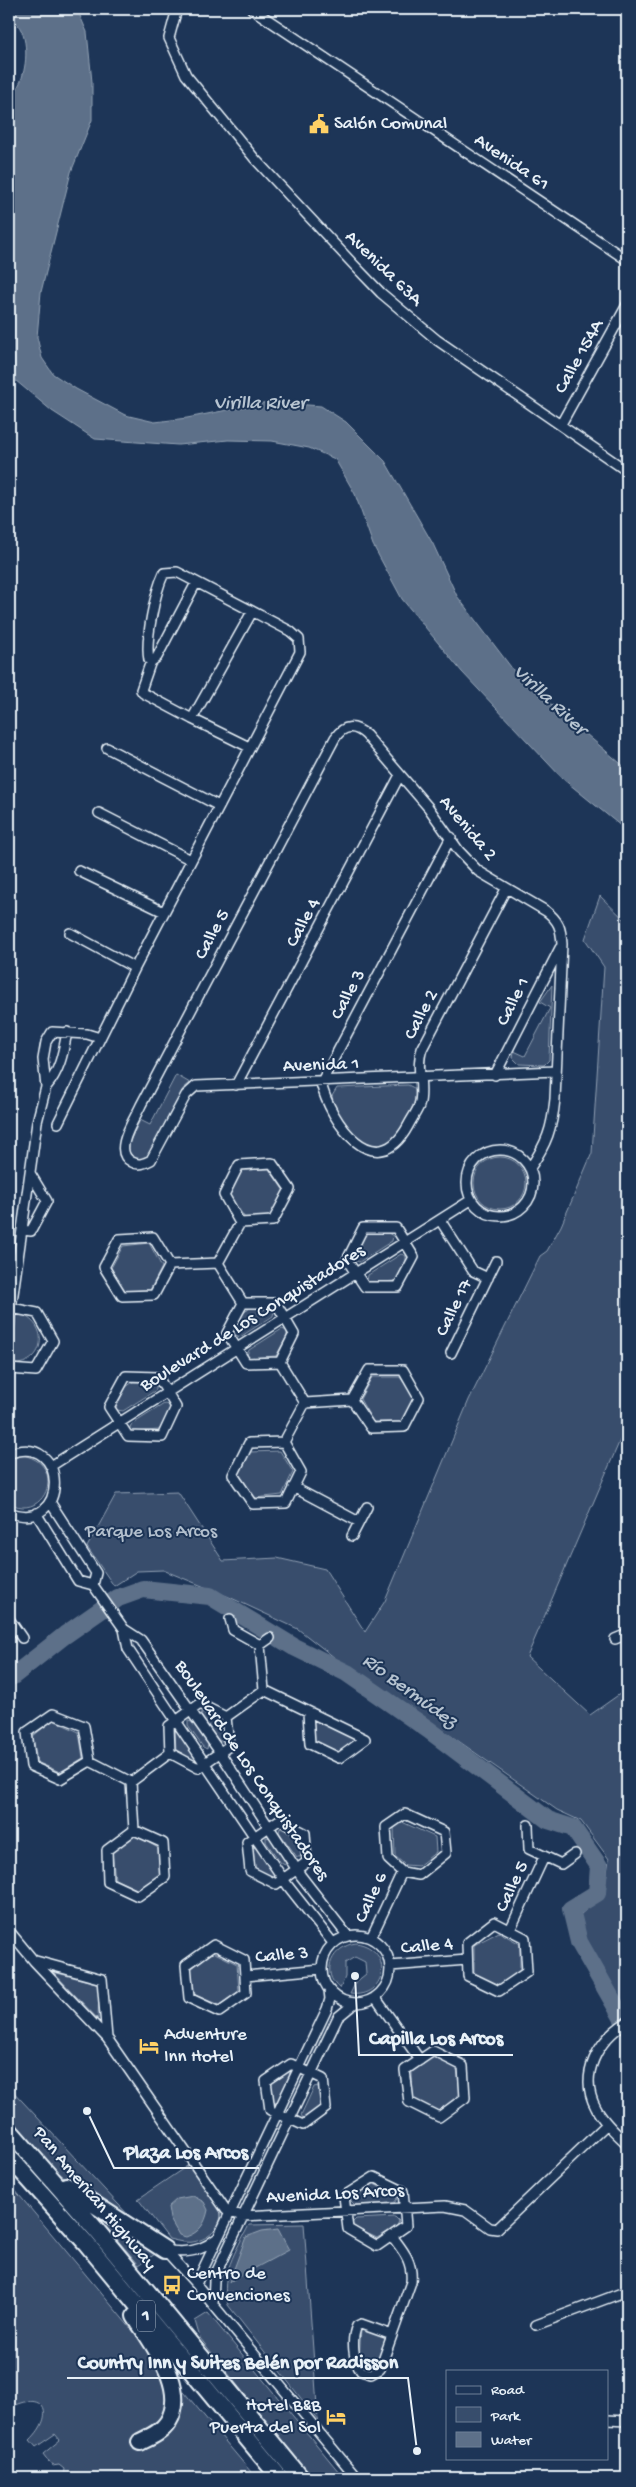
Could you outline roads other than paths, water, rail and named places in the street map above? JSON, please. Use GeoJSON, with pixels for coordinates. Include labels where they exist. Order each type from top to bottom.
{"type":"FeatureCollection","features":[{"type":"Feature","properties":{"kind":"highway","name":"Pan American Highway"},"geometry":{"type":"LineString","coordinates":[[9,2130],[51,2177],[301,2478]]}},
{"type":"Feature","properties":{"kind":"highway","name":"1"},"geometry":{"type":"LineString","coordinates":[[9,2157],[86,2243],[280,2478]]}},
{"type":"Feature","properties":{"kind":"highway"},"geometry":{"type":"LineString","coordinates":[[9,2162],[123,2298],[165,2367],[173,2386],[172,2413],[168,2422],[161,2430],[140,2442]]}},
{"type":"Feature","properties":{"kind":"highway"},"geometry":{"type":"LineString","coordinates":[[51,2177],[165,2250]]}},
{"type":"Feature","properties":{"kind":"street","name":"Avenida 63A"},"geometry":{"type":"LineString","coordinates":[[177,9],[169,38],[186,75],[230,131],[319,230],[374,286],[437,340],[627,471]]}},
{"type":"Feature","properties":{"kind":"street","name":"Avenida 61"},"geometry":{"type":"LineString","coordinates":[[252,9],[627,260]]}},
{"type":"Feature","properties":{"kind":"street","name":"Calle 154A"},"geometry":{"type":"LineString","coordinates":[[561,424],[627,305]]}},
{"type":"Feature","properties":{"kind":"street"},"geometry":{"type":"LineString","coordinates":[[58,1123],[135,968],[300,652],[299,639],[296,635],[173,571],[164,573],[152,614],[148,657],[151,661]]}},
{"type":"Feature","properties":{"kind":"street"},"geometry":{"type":"LineString","coordinates":[[196,583],[157,657],[151,661],[141,690],[143,693],[192,719],[249,747]]}},
{"type":"Feature","properties":{"kind":"street"},"geometry":{"type":"LineString","coordinates":[[192,719],[252,612]]}},
{"type":"Feature","properties":{"kind":"street","name":"Avenida 2"},"geometry":{"type":"LineString","coordinates":[[348,727],[357,728],[366,735],[451,837],[459,851],[478,871],[556,919],[561,928],[562,944],[556,1071]]}},
{"type":"Feature","properties":{"kind":"street","name":"Calle 5"},"geometry":{"type":"LineString","coordinates":[[131,1162],[125,1158],[122,1151],[141,1105],[335,738],[340,730],[348,727]]}},
{"type":"Feature","properties":{"kind":"street"},"geometry":{"type":"LineString","coordinates":[[107,748],[219,806]]}},
{"type":"Feature","properties":{"kind":"street","name":"Calle 4"},"geometry":{"type":"LineString","coordinates":[[236,1085],[400,776]]}},
{"type":"Feature","properties":{"kind":"street"},"geometry":{"type":"LineString","coordinates":[[99,813],[191,860]]}},
{"type":"Feature","properties":{"kind":"street","name":"Calle 3"},"geometry":{"type":"LineString","coordinates":[[321,1082],[451,837]]}},
{"type":"Feature","properties":{"kind":"street"},"geometry":{"type":"LineString","coordinates":[[79,870],[164,912]]}},
{"type":"Feature","properties":{"kind":"street","name":"Calle 2"},"geometry":{"type":"LineString","coordinates":[[321,1082],[331,1110],[348,1137],[357,1145],[379,1150],[392,1146],[403,1135],[419,1107],[422,1090],[419,1065],[422,1049],[506,889]]}},
{"type":"Feature","properties":{"kind":"street"},"geometry":{"type":"LineString","coordinates":[[70,933],[135,968]]}},
{"type":"Feature","properties":{"kind":"street","name":"Calle 1"},"geometry":{"type":"LineString","coordinates":[[496,1075],[562,944]]}},
{"type":"Feature","properties":{"kind":"street"},"geometry":{"type":"LineString","coordinates":[[9,1323],[37,1122],[46,1087],[43,1059],[48,1036],[52,1032],[67,1032],[100,1038]]}},
{"type":"Feature","properties":{"kind":"street"},"geometry":{"type":"LineString","coordinates":[[46,1087],[55,1077],[60,1065],[67,1032]]}},
{"type":"Feature","properties":{"kind":"street"},"geometry":{"type":"LineString","coordinates":[[530,1168],[549,1139],[553,1119],[556,1071]]}},
{"type":"Feature","properties":{"kind":"street","name":"Avenida 1"},"geometry":{"type":"LineString","coordinates":[[131,1162],[144,1164],[151,1160],[190,1090],[196,1086],[556,1071]]}},
{"type":"Feature","properties":{"kind":"street"},"geometry":{"type":"LineString","coordinates":[[494,1150],[515,1153],[530,1168],[533,1190],[529,1200],[521,1209],[511,1214],[500,1216],[489,1214],[479,1209],[471,1200],[467,1185],[469,1169],[484,1154],[494,1150]]}},
{"type":"Feature","properties":{"kind":"street"},"geometry":{"type":"LineString","coordinates":[[272,1163],[290,1189],[273,1221],[240,1223],[224,1195],[239,1165],[272,1163]]}},
{"type":"Feature","properties":{"kind":"street"},"geometry":{"type":"LineString","coordinates":[[22,1230],[30,1231],[47,1201],[30,1173]]}},
{"type":"Feature","properties":{"kind":"street","name":"Boulevard de Los Conquistadores"},"geometry":{"type":"LineString","coordinates":[[51,1466],[471,1200]]}},
{"type":"Feature","properties":{"kind":"street","name":"Calle 17"},"geometry":{"type":"LineString","coordinates":[[440,1220],[473,1271],[488,1278]]}},
{"type":"Feature","properties":{"kind":"street"},"geometry":{"type":"LineString","coordinates":[[218,1263],[240,1223]]}},
{"type":"Feature","properties":{"kind":"street"},"geometry":{"type":"LineString","coordinates":[[363,1228],[396,1228],[405,1242],[414,1257],[398,1287],[365,1287],[347,1260],[363,1228]]}},
{"type":"Feature","properties":{"kind":"street"},"geometry":{"type":"LineString","coordinates":[[152,1237],[170,1266],[154,1295],[122,1296],[104,1267],[119,1239],[152,1237]]}},
{"type":"Feature","properties":{"kind":"street","name":"Calle 17"},"geometry":{"type":"LineString","coordinates":[[451,1353],[496,1261]]}},
{"type":"Feature","properties":{"kind":"street"},"geometry":{"type":"LineString","coordinates":[[170,1266],[218,1263]]}},
{"type":"Feature","properties":{"kind":"street"},"geometry":{"type":"LineString","coordinates":[[218,1263],[243,1303]]}},
{"type":"Feature","properties":{"kind":"street"},"geometry":{"type":"LineString","coordinates":[[243,1303],[276,1303],[294,1334],[280,1362]]}},
{"type":"Feature","properties":{"kind":"street"},"geometry":{"type":"LineString","coordinates":[[243,1303],[227,1334],[246,1363],[280,1362]]}},
{"type":"Feature","properties":{"kind":"street"},"geometry":{"type":"LineString","coordinates":[[9,1369],[36,1371],[53,1341],[37,1313],[11,1308]]}},
{"type":"Feature","properties":{"kind":"street"},"geometry":{"type":"LineString","coordinates":[[280,1362],[305,1403]]}},
{"type":"Feature","properties":{"kind":"street"},"geometry":{"type":"LineString","coordinates":[[368,1370],[403,1370],[419,1398],[404,1427],[371,1428],[352,1400],[368,1370]]}},
{"type":"Feature","properties":{"kind":"street"},"geometry":{"type":"LineString","coordinates":[[126,1376],[158,1376],[167,1392],[176,1407],[162,1437],[128,1436],[109,1407],[126,1376]]}},
{"type":"Feature","properties":{"kind":"street"},"geometry":{"type":"LineString","coordinates":[[305,1403],[352,1400]]}},
{"type":"Feature","properties":{"kind":"street"},"geometry":{"type":"LineString","coordinates":[[284,1442],[305,1403]]}},
{"type":"Feature","properties":{"kind":"street"},"geometry":{"type":"LineString","coordinates":[[284,1442],[302,1472],[286,1503],[253,1504],[233,1475],[249,1443],[284,1442]]}},
{"type":"Feature","properties":{"kind":"street"},"geometry":{"type":"LineString","coordinates":[[9,1454],[25,1450],[43,1457],[51,1466],[56,1483],[50,1502],[36,1513],[18,1515],[9,1512]]}},
{"type":"Feature","properties":{"kind":"street"},"geometry":{"type":"LineString","coordinates":[[294,1487],[359,1522]]}},
{"type":"Feature","properties":{"kind":"street","name":"Boulevard de Los Conquistadores"},"geometry":{"type":"LineString","coordinates":[[50,1502],[96,1574],[94,1587]]}},
{"type":"Feature","properties":{"kind":"street"},"geometry":{"type":"LineString","coordinates":[[352,1536],[367,1507]]}},
{"type":"Feature","properties":{"kind":"street","name":"Boulevard de Los Conquistadores"},"geometry":{"type":"LineString","coordinates":[[36,1513],[78,1581],[94,1587],[123,1628],[141,1640],[220,1752],[297,1869],[348,1935]]}},
{"type":"Feature","properties":{"kind":"street"},"geometry":{"type":"LineString","coordinates":[[9,1619],[22,1638]]}},
{"type":"Feature","properties":{"kind":"street"},"geometry":{"type":"LineString","coordinates":[[230,1619],[232,1630],[260,1645]]}},
{"type":"Feature","properties":{"kind":"street","name":"Boulevard de Los Conquistadores"},"geometry":{"type":"LineString","coordinates":[[123,1628],[128,1649],[283,1879],[333,1943]]}},
{"type":"Feature","properties":{"kind":"street"},"geometry":{"type":"LineString","coordinates":[[615,1639],[627,1634]]}},
{"type":"Feature","properties":{"kind":"street"},"geometry":{"type":"LineString","coordinates":[[260,1645],[270,1638]]}},
{"type":"Feature","properties":{"kind":"street"},"geometry":{"type":"LineString","coordinates":[[260,1645],[264,1690]]}},
{"type":"Feature","properties":{"kind":"street"},"geometry":{"type":"LineString","coordinates":[[264,1690],[308,1712],[364,1740],[339,1758],[310,1744],[308,1712]]}},
{"type":"Feature","properties":{"kind":"street"},"geometry":{"type":"LineString","coordinates":[[226,1717],[264,1690]]}},
{"type":"Feature","properties":{"kind":"street"},"geometry":{"type":"LineString","coordinates":[[170,1754],[169,1726],[200,1704],[226,1717]]}},
{"type":"Feature","properties":{"kind":"street"},"geometry":{"type":"LineString","coordinates":[[53,1714],[84,1726],[90,1761],[60,1779],[31,1766],[28,1732],[53,1714]]}},
{"type":"Feature","properties":{"kind":"street"},"geometry":{"type":"LineString","coordinates":[[170,1754],[198,1768],[229,1746],[226,1717]]}},
{"type":"Feature","properties":{"kind":"street"},"geometry":{"type":"LineString","coordinates":[[131,1782],[170,1754]]}},
{"type":"Feature","properties":{"kind":"street"},"geometry":{"type":"LineString","coordinates":[[90,1761],[131,1782]]}},
{"type":"Feature","properties":{"kind":"street"},"geometry":{"type":"LineString","coordinates":[[131,1782],[134,1830]]}},
{"type":"Feature","properties":{"kind":"street"},"geometry":{"type":"LineString","coordinates":[[405,1814],[444,1832],[446,1853],[419,1875],[402,1872],[388,1859],[386,1827],[405,1814]]}},
{"type":"Feature","properties":{"kind":"street"},"geometry":{"type":"LineString","coordinates":[[279,1820],[305,1833],[307,1862],[276,1884],[250,1871],[247,1842],[269,1826],[279,1820]]}},
{"type":"Feature","properties":{"kind":"street"},"geometry":{"type":"LineString","coordinates":[[528,1825],[529,1849],[561,1864],[575,1854]]}},
{"type":"Feature","properties":{"kind":"street"},"geometry":{"type":"LineString","coordinates":[[134,1830],[163,1843],[166,1878],[138,1896],[108,1882],[107,1850],[134,1830]]}},
{"type":"Feature","properties":{"kind":"street","name":"Calle 5"},"geometry":{"type":"LineString","coordinates":[[510,1930],[544,1857]]}},
{"type":"Feature","properties":{"kind":"street","name":"Calle 6"},"geometry":{"type":"LineString","coordinates":[[371,1938],[402,1872]]}},
{"type":"Feature","properties":{"kind":"street"},"geometry":{"type":"LineString","coordinates":[[494,1922],[525,1938],[527,1972],[499,1991],[468,1976],[467,1960],[467,1943],[494,1922]]}},
{"type":"Feature","properties":{"kind":"street","name":"Avenida Los Arcos"},"geometry":{"type":"LineString","coordinates":[[11,1933],[34,1961],[107,2038],[226,2210],[242,2216],[445,2206],[465,2210],[490,2228],[497,2229],[607,2124]]}},
{"type":"Feature","properties":{"kind":"street"},"geometry":{"type":"LineString","coordinates":[[213,2304],[214,2280],[217,2271],[338,2017],[355,2003],[375,1997],[384,1989],[389,1978],[390,1966],[384,1950],[371,1938],[363,1935],[348,1935],[333,1943],[323,1959],[324,1980],[329,1990],[345,2001],[355,2003]]}},
{"type":"Feature","properties":{"kind":"street"},"geometry":{"type":"LineString","coordinates":[[214,1945],[244,1960],[246,1976],[246,1993],[219,2012],[189,1998],[186,1965],[214,1945]]}},
{"type":"Feature","properties":{"kind":"street","name":"Calle 4"},"geometry":{"type":"LineString","coordinates":[[390,1966],[467,1960]]}},
{"type":"Feature","properties":{"kind":"street","name":"Avenida Los Arcos"},"geometry":{"type":"LineString","coordinates":[[34,1961],[102,1979],[107,2038]]}},
{"type":"Feature","properties":{"kind":"street","name":"Calle 3"},"geometry":{"type":"LineString","coordinates":[[246,1976],[322,1969]]}},
{"type":"Feature","properties":{"kind":"street"},"geometry":{"type":"LineString","coordinates":[[196,2284],[327,2009],[329,1990]]}},
{"type":"Feature","properties":{"kind":"street"},"geometry":{"type":"LineString","coordinates":[[375,1997],[420,2060]]}},
{"type":"Feature","properties":{"kind":"street"},"geometry":{"type":"LineString","coordinates":[[624,2024],[597,2052],[589,2077],[592,2100],[607,2124],[627,2144]]}},
{"type":"Feature","properties":{"kind":"street"},"geometry":{"type":"LineString","coordinates":[[433,2051],[463,2066],[465,2098],[439,2117],[409,2102],[405,2070],[420,2060],[433,2051]]}},
{"type":"Feature","properties":{"kind":"street"},"geometry":{"type":"LineString","coordinates":[[291,2064],[311,2073],[323,2079],[326,2108],[303,2125],[270,2110],[266,2081],[291,2064]]}},
{"type":"Feature","properties":{"kind":"street"},"geometry":{"type":"LineString","coordinates":[[374,2176],[403,2191],[404,2208],[406,2226],[377,2246],[348,2229],[344,2196],[374,2176]]}},
{"type":"Feature","properties":{"kind":"street"},"geometry":{"type":"LineString","coordinates":[[165,2250],[188,2252],[200,2249],[219,2236]]}},
{"type":"Feature","properties":{"kind":"street"},"geometry":{"type":"LineString","coordinates":[[392,2236],[410,2260],[412,2270],[411,2282],[380,2369],[371,2374],[361,2371],[355,2361],[354,2332],[356,2326],[361,2324],[392,2335]]}},
{"type":"Feature","properties":{"kind":"street"},"geometry":{"type":"LineString","coordinates":[[165,2250],[213,2304],[357,2478]]}},
{"type":"Feature","properties":{"kind":"street"},"geometry":{"type":"LineString","coordinates":[[536,2325],[627,2291]]}},
{"type":"Feature","properties":{"kind":"street"},"geometry":{"type":"LineString","coordinates":[[608,2420],[627,2421]]}},
{"type":"Feature","properties":{"kind":"water","name":"Virilla River"},"geometry":{"type":"Polygon","coordinates":[[[9,9],[77,9],[87,32],[92,82],[92,120],[71,172],[41,292],[37,337],[42,358],[53,374],[76,389],[125,415],[155,422],[187,418],[268,402],[321,406],[346,422],[385,461],[433,544],[457,596],[517,675],[627,769],[627,831],[563,779],[462,672],[402,599],[373,545],[355,494],[335,459],[309,448],[272,441],[228,440],[178,445],[95,439],[52,411],[9,375],[9,102],[22,78],[26,51],[20,28],[9,18],[9,9]]]}},
{"type":"Feature","properties":{"kind":"water"},"geometry":{"type":"Polygon","coordinates":[[[193,2196],[204,2202],[208,2210],[201,2227],[195,2233],[186,2237],[179,2235],[170,2219],[168,2207],[177,2199],[193,2196]]]}},
{"type":"Feature","properties":{"kind":"water"},"geometry":{"type":"Polygon","coordinates":[[[278,2229],[289,2250],[229,2282],[246,2237],[262,2231],[278,2229]]]}},
{"type":"Feature","properties":{"kind":"waterway","name":"Río Bermúdez"},"geometry":{"type":"LineString","coordinates":[[9,1677],[13,1676],[65,1635],[118,1598],[143,1589],[210,1596],[294,1647],[347,1673],[429,1730],[548,1820],[573,1828],[599,1866],[597,1893],[571,1909],[579,1942],[627,2026]]}},
{"type":"Feature","properties":{"kind":"place","name":"Salón Comunal"},"geometry":{"type":"Point","coordinates":[319,124]}},
{"type":"Feature","properties":{"kind":"place","name":"Capilla Los Arcos"},"geometry":{"type":"Point","coordinates":[355,1976]}},
{"type":"Feature","properties":{"kind":"place","name":"Adventure Inn Hotel"},"geometry":{"type":"Point","coordinates":[149,2046]}},
{"type":"Feature","properties":{"kind":"place","name":"Plaza Los Arcos"},"geometry":{"type":"Point","coordinates":[87,2111]}},
{"type":"Feature","properties":{"kind":"place","name":"Centro de Convenciones"},"geometry":{"type":"Point","coordinates":[172,2285]}},
{"type":"Feature","properties":{"kind":"place","name":"Hotel B&B Puerta del Sol"},"geometry":{"type":"Point","coordinates":[336,2417]}},
{"type":"Feature","properties":{"kind":"place","name":"Country Inn y Suites Belén por Radisson"},"geometry":{"type":"Point","coordinates":[417,2451]}},
{"type":"Feature","properties":{"kind":"park label","name":"Parque Los Arcos"},"geometry":{"type":"Point","coordinates":[151,1532]}}]}
